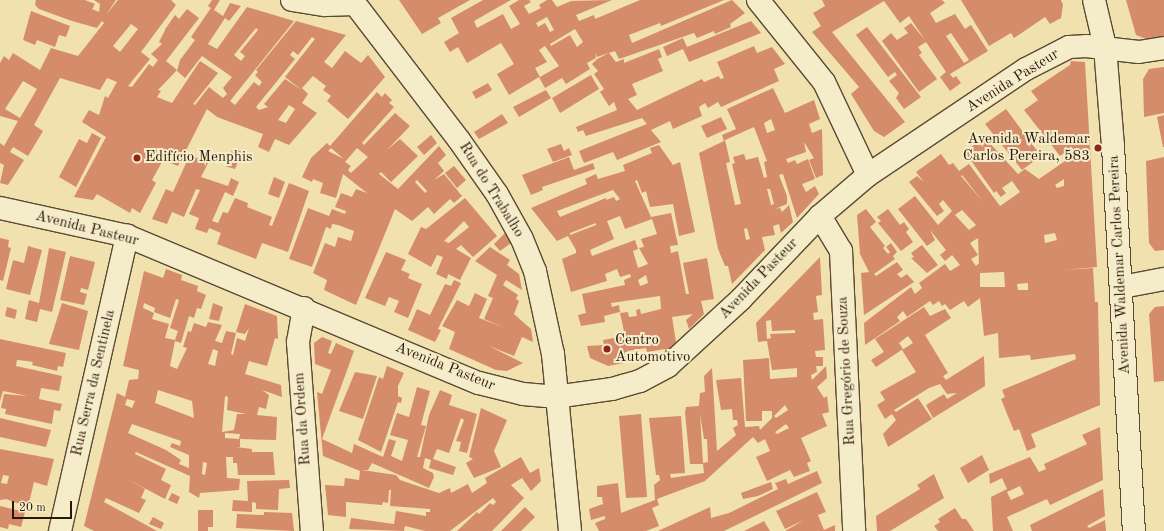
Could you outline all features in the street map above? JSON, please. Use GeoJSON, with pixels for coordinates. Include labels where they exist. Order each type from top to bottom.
{"type":"FeatureCollection","features":[{"type":"Feature","properties":{"kind":"street"},"geometry":{"type":"LineString","coordinates":[[292,0],[325,5],[353,2]]}},
{"type":"Feature","properties":{"kind":"street"},"geometry":{"type":"LineString","coordinates":[[758,0],[824,82],[868,175]]}},
{"type":"Feature","properties":{"kind":"street","name":"Avenida Waldemar Carlos Pereira"},"geometry":{"type":"LineString","coordinates":[[1094,0],[1105,47],[1122,287],[1134,531]]}},
{"type":"Feature","properties":{"kind":"street","name":"Rua do Trabalho"},"geometry":{"type":"LineString","coordinates":[[353,2],[459,140],[520,233],[535,271],[546,314],[553,354],[555,397],[570,531]]}},
{"type":"Feature","properties":{"kind":"street","name":"Avenida Pasteur"},"geometry":{"type":"LineString","coordinates":[[0,208],[127,236],[304,308],[479,383],[523,394],[555,397],[612,390],[640,381],[668,366],[741,299],[820,216],[868,175],[1047,56],[1069,47],[1105,47],[1139,52],[1164,48]]}},
{"type":"Feature","properties":{"kind":"street","name":"Rua Gregório de Souza"},"geometry":{"type":"LineString","coordinates":[[820,216],[841,251],[854,531]]}},
{"type":"Feature","properties":{"kind":"street","name":"Rua Serra da Sentinela"},"geometry":{"type":"LineString","coordinates":[[60,531],[127,236]]}},
{"type":"Feature","properties":{"kind":"street"},"geometry":{"type":"LineString","coordinates":[[1122,287],[1164,279]]}},
{"type":"Feature","properties":{"kind":"street","name":"Rua da Ordem"},"geometry":{"type":"LineString","coordinates":[[304,308],[298,342],[312,531]]}},
{"type":"Feature","properties":{"kind":"building"},"geometry":{"type":"Polygon","coordinates":[[[36,0],[85,0],[95,4],[92,9],[99,12],[100,4],[94,0],[116,0],[106,15],[118,0],[171,0],[176,5],[141,52],[150,59],[128,86],[132,87],[149,64],[153,67],[158,60],[151,54],[162,44],[159,42],[175,15],[179,19],[187,9],[199,18],[166,61],[177,70],[158,90],[161,91],[157,97],[172,103],[200,61],[218,73],[193,104],[195,105],[209,87],[223,98],[227,94],[223,88],[232,77],[202,56],[185,78],[177,71],[180,60],[195,40],[191,37],[211,8],[208,6],[212,0],[220,0],[214,10],[223,16],[230,3],[241,6],[229,21],[225,18],[208,44],[217,49],[247,7],[294,21],[230,101],[235,105],[254,82],[259,86],[262,82],[255,75],[258,72],[256,70],[296,21],[346,35],[324,62],[332,68],[345,51],[361,63],[368,55],[385,77],[348,119],[327,101],[331,96],[323,90],[326,86],[313,76],[302,88],[308,94],[302,103],[317,113],[289,145],[275,139],[269,152],[258,147],[263,134],[217,117],[207,109],[178,166],[163,160],[152,180],[156,183],[140,213],[132,208],[130,213],[97,194],[93,200],[74,197],[106,137],[82,122],[89,110],[99,115],[105,96],[108,98],[117,82],[107,78],[100,90],[60,78],[34,125],[43,131],[28,156],[13,147],[10,152],[24,160],[8,185],[0,183],[4,165],[0,163],[0,143],[4,146],[18,121],[0,116],[0,63],[4,56],[9,60],[13,53],[40,70],[51,48],[78,56],[104,23],[102,21],[97,28],[39,9],[35,5],[36,0]],[[131,24],[113,46],[120,52],[138,29],[131,24]],[[256,28],[234,55],[241,61],[245,56],[240,52],[258,30],[256,28]],[[312,37],[298,55],[293,51],[290,55],[295,59],[256,107],[259,110],[268,107],[264,104],[285,79],[302,90],[285,77],[315,39],[312,37]],[[23,81],[5,109],[20,118],[37,89],[23,81]],[[289,105],[278,120],[286,123],[295,109],[289,105]]]}},
{"type":"Feature","properties":{"kind":"building"},"geometry":{"type":"Polygon","coordinates":[[[399,0],[470,0],[438,18],[441,23],[422,34],[399,0]]]}},
{"type":"Feature","properties":{"kind":"building"},"geometry":{"type":"Polygon","coordinates":[[[483,0],[511,0],[474,21],[477,28],[503,14],[511,29],[520,24],[509,6],[519,0],[529,0],[531,2],[524,6],[529,14],[541,8],[539,5],[547,0],[552,0],[557,7],[571,1],[612,0],[576,15],[579,21],[594,15],[595,19],[640,0],[724,0],[661,26],[660,23],[629,35],[632,43],[732,0],[745,13],[730,24],[731,27],[715,34],[714,31],[697,38],[694,33],[619,59],[615,51],[597,57],[595,53],[596,58],[587,63],[590,69],[566,84],[562,78],[545,88],[539,77],[509,95],[497,74],[514,64],[501,43],[467,63],[458,47],[450,52],[444,42],[459,33],[451,18],[483,0]],[[547,17],[536,23],[538,27],[545,23],[550,32],[554,30],[547,17]],[[575,29],[550,44],[551,46],[570,35],[577,47],[583,42],[575,29]],[[545,46],[539,50],[547,62],[535,68],[540,77],[559,66],[545,46]]]}},
{"type":"Feature","properties":{"kind":"building"},"geometry":{"type":"Polygon","coordinates":[[[822,0],[942,0],[945,3],[930,13],[936,23],[955,14],[965,29],[971,25],[988,51],[950,74],[953,78],[956,76],[961,83],[950,91],[940,77],[946,72],[926,42],[918,47],[922,53],[919,55],[937,79],[919,92],[882,41],[891,33],[897,40],[908,33],[904,28],[911,23],[925,40],[909,16],[900,23],[884,1],[832,32],[905,122],[884,137],[874,131],[851,94],[859,87],[812,32],[821,26],[813,13],[825,6],[822,0]],[[951,33],[946,36],[964,63],[969,60],[951,33]]]}},
{"type":"Feature","properties":{"kind":"building"},"geometry":{"type":"Polygon","coordinates":[[[961,0],[1061,0],[1063,5],[1061,18],[1050,24],[1045,17],[1014,38],[1011,33],[989,46],[961,0]]]}},
{"type":"Feature","properties":{"kind":"building"},"geometry":{"type":"Polygon","coordinates":[[[1126,0],[1164,0],[1164,36],[1146,39],[1136,35],[1126,0]]]}},
{"type":"Feature","properties":{"kind":"building"},"geometry":{"type":"Polygon","coordinates":[[[31,11],[70,26],[66,37],[59,35],[55,47],[37,40],[35,45],[23,40],[31,11]]]}},
{"type":"Feature","properties":{"kind":"building"},"geometry":{"type":"Polygon","coordinates":[[[751,21],[761,33],[689,62],[683,49],[667,56],[663,47],[683,38],[687,47],[751,21]]]}},
{"type":"Feature","properties":{"kind":"building"},"geometry":{"type":"Polygon","coordinates":[[[867,27],[921,97],[904,109],[896,98],[899,93],[889,81],[897,75],[895,72],[888,77],[856,35],[867,27]]]}},
{"type":"Feature","properties":{"kind":"building"},"geometry":{"type":"Polygon","coordinates":[[[754,46],[757,53],[772,47],[785,64],[774,69],[779,81],[721,107],[718,102],[708,108],[705,103],[699,107],[702,116],[673,129],[670,121],[651,130],[661,142],[617,160],[613,152],[584,163],[579,151],[647,124],[642,118],[586,136],[583,130],[578,132],[576,127],[617,110],[614,102],[609,106],[600,92],[604,89],[594,74],[598,71],[592,64],[597,59],[609,53],[616,62],[624,59],[624,63],[659,49],[662,57],[658,59],[663,71],[632,84],[637,95],[628,99],[637,110],[702,79],[704,82],[719,76],[720,79],[724,78],[717,62],[754,46]]]}},
{"type":"Feature","properties":{"kind":"building"},"geometry":{"type":"Polygon","coordinates":[[[1071,61],[1085,62],[1097,267],[1063,270],[1093,268],[1095,302],[1098,302],[1100,405],[1031,434],[1036,447],[1027,451],[1019,429],[1014,431],[1001,399],[1005,397],[1002,390],[1076,359],[1075,354],[1031,360],[1030,355],[999,358],[998,333],[984,336],[980,298],[968,307],[964,301],[950,310],[945,304],[942,306],[939,301],[933,305],[930,301],[907,317],[903,311],[897,317],[900,321],[865,345],[864,323],[911,287],[915,294],[922,288],[919,283],[945,264],[950,271],[960,265],[952,255],[945,261],[940,255],[946,250],[930,230],[935,240],[927,246],[898,209],[915,196],[938,225],[952,211],[943,200],[939,204],[944,211],[937,216],[909,182],[917,176],[924,182],[916,172],[941,154],[949,165],[953,163],[959,171],[969,164],[1000,206],[1020,192],[1012,181],[1002,188],[1006,193],[1001,197],[996,191],[994,193],[965,152],[984,137],[1018,174],[1025,169],[1039,179],[1068,159],[1064,153],[1060,156],[1024,110],[1038,100],[1031,91],[1070,65],[1071,61]],[[962,175],[961,176],[983,202],[962,175]],[[1064,179],[1055,185],[1057,188],[1064,186],[1064,179]],[[962,210],[955,215],[969,230],[976,225],[962,210]],[[1055,233],[1044,235],[1045,243],[1057,240],[1055,233]],[[978,238],[970,243],[978,255],[971,259],[976,266],[979,263],[978,238]],[[1004,272],[980,273],[980,287],[1005,287],[1004,272]],[[1028,283],[1017,284],[1018,290],[1028,290],[1028,283]]]}},
{"type":"Feature","properties":{"kind":"building"},"geometry":{"type":"Polygon","coordinates":[[[1164,67],[1164,113],[1144,117],[1143,79],[1149,69],[1164,67]]]}},
{"type":"Feature","properties":{"kind":"building"},"geometry":{"type":"Polygon","coordinates":[[[591,75],[599,89],[560,113],[552,98],[591,75]]]}},
{"type":"Feature","properties":{"kind":"building"},"geometry":{"type":"Polygon","coordinates":[[[488,83],[492,90],[476,99],[472,92],[488,83]]]}},
{"type":"Feature","properties":{"kind":"building"},"geometry":{"type":"Polygon","coordinates":[[[773,88],[785,113],[814,100],[820,119],[809,124],[812,133],[822,129],[823,175],[816,178],[809,160],[814,158],[804,142],[806,152],[786,159],[788,163],[795,160],[797,164],[808,159],[815,179],[802,184],[806,192],[815,186],[819,194],[797,218],[783,174],[779,175],[787,196],[787,204],[775,209],[780,208],[782,212],[789,205],[793,222],[781,233],[779,224],[773,226],[775,235],[762,237],[765,250],[732,284],[728,266],[725,266],[718,249],[699,153],[724,141],[722,135],[736,129],[727,109],[773,88]],[[771,119],[764,123],[767,133],[775,130],[771,119]],[[754,127],[725,140],[730,162],[726,163],[735,205],[741,204],[732,164],[735,163],[733,157],[744,154],[746,160],[758,157],[764,178],[767,177],[764,162],[767,161],[754,127]],[[767,189],[771,205],[774,204],[770,189],[767,189]],[[747,228],[744,229],[746,240],[750,239],[747,228]]]}},
{"type":"Feature","properties":{"kind":"building"},"geometry":{"type":"Polygon","coordinates":[[[546,90],[551,98],[519,117],[513,107],[546,90]]]}},
{"type":"Feature","properties":{"kind":"building"},"geometry":{"type":"Polygon","coordinates":[[[377,92],[382,97],[385,93],[392,100],[389,103],[394,107],[362,143],[364,145],[395,113],[410,126],[387,150],[400,139],[418,156],[391,182],[381,172],[379,174],[398,189],[439,146],[446,155],[438,163],[444,171],[434,180],[444,174],[462,196],[454,203],[450,199],[434,214],[428,207],[412,221],[395,209],[356,305],[324,290],[327,280],[313,273],[325,243],[335,247],[338,237],[351,241],[354,231],[332,224],[331,229],[326,227],[312,267],[289,259],[308,208],[329,216],[332,209],[345,214],[346,211],[335,207],[341,193],[352,197],[356,189],[367,193],[343,174],[336,198],[320,193],[323,183],[313,179],[312,182],[302,177],[311,158],[327,143],[330,146],[377,92]],[[331,148],[328,151],[344,159],[331,148]],[[357,148],[345,162],[351,166],[348,170],[351,173],[368,157],[357,148]],[[417,180],[415,182],[425,193],[427,191],[417,180]]]}},
{"type":"Feature","properties":{"kind":"building"},"geometry":{"type":"Polygon","coordinates":[[[1006,109],[1041,156],[1022,170],[985,124],[1006,109]]]}},
{"type":"Feature","properties":{"kind":"building"},"geometry":{"type":"Polygon","coordinates":[[[502,114],[508,123],[479,139],[474,132],[502,114]]]}},
{"type":"Feature","properties":{"kind":"building"},"geometry":{"type":"Polygon","coordinates":[[[1164,115],[1164,147],[1163,147],[1157,117],[1164,115]]]}},
{"type":"Feature","properties":{"kind":"building"},"geometry":{"type":"Polygon","coordinates":[[[721,117],[727,129],[707,138],[701,126],[721,117]]]}},
{"type":"Feature","properties":{"kind":"building"},"geometry":{"type":"Polygon","coordinates":[[[92,133],[101,138],[76,187],[59,177],[79,139],[87,143],[92,133]]]}},
{"type":"Feature","properties":{"kind":"building"},"geometry":{"type":"Polygon","coordinates":[[[431,135],[437,143],[424,155],[417,147],[431,135]]]}},
{"type":"Feature","properties":{"kind":"building"},"geometry":{"type":"Polygon","coordinates":[[[561,144],[564,151],[569,148],[572,155],[553,162],[547,149],[561,144]]]}},
{"type":"Feature","properties":{"kind":"building"},"geometry":{"type":"Polygon","coordinates":[[[659,145],[673,165],[680,162],[695,232],[679,236],[673,204],[650,207],[646,191],[642,193],[637,180],[635,181],[651,217],[671,213],[678,245],[670,246],[671,253],[678,251],[686,294],[689,294],[683,263],[707,258],[714,299],[701,301],[704,314],[689,329],[686,320],[693,314],[672,317],[676,342],[665,353],[665,349],[647,352],[646,348],[627,351],[629,362],[608,366],[590,358],[587,346],[604,345],[603,340],[625,336],[620,313],[628,312],[629,317],[637,316],[636,310],[640,309],[641,314],[661,309],[660,296],[611,303],[612,307],[619,305],[620,312],[604,316],[605,322],[581,326],[578,315],[586,313],[582,294],[625,285],[624,280],[631,277],[630,274],[620,277],[617,269],[605,274],[607,281],[571,292],[562,259],[576,253],[576,250],[568,236],[557,241],[531,208],[587,184],[585,179],[596,174],[598,179],[625,171],[623,165],[652,153],[650,148],[659,145]],[[613,190],[557,211],[560,217],[606,198],[606,200],[614,197],[616,201],[620,199],[613,190]],[[620,216],[607,221],[614,239],[590,250],[592,256],[635,240],[638,249],[633,251],[638,268],[648,264],[639,248],[644,247],[641,239],[657,234],[652,219],[625,229],[620,216]],[[596,223],[570,233],[570,235],[596,225],[596,223]],[[646,275],[638,280],[640,286],[648,283],[646,275]]]}},
{"type":"Feature","properties":{"kind":"building"},"geometry":{"type":"Polygon","coordinates":[[[233,148],[242,152],[235,169],[225,166],[233,148]]]}},
{"type":"Feature","properties":{"kind":"building"},"geometry":{"type":"Polygon","coordinates":[[[193,156],[208,163],[201,177],[228,186],[231,178],[239,182],[233,196],[225,192],[212,221],[218,223],[223,212],[228,213],[235,198],[248,203],[247,207],[272,217],[269,225],[272,226],[289,183],[309,191],[288,252],[262,243],[256,259],[217,244],[221,233],[209,228],[207,233],[195,229],[199,218],[189,214],[200,190],[196,189],[184,217],[172,212],[167,224],[152,219],[166,189],[173,192],[187,161],[190,162],[193,156]]]}},
{"type":"Feature","properties":{"kind":"building"},"geometry":{"type":"Polygon","coordinates":[[[569,157],[574,170],[593,163],[595,169],[542,187],[543,190],[531,195],[522,175],[569,157]]]}},
{"type":"Feature","properties":{"kind":"building"},"geometry":{"type":"Polygon","coordinates":[[[1164,157],[1164,250],[1155,251],[1149,243],[1146,161],[1164,157]]]}},
{"type":"Feature","properties":{"kind":"building"},"geometry":{"type":"Polygon","coordinates":[[[454,166],[466,180],[457,188],[445,173],[454,166]]]}},
{"type":"Feature","properties":{"kind":"building"},"geometry":{"type":"Polygon","coordinates":[[[274,177],[285,182],[279,198],[268,194],[274,177]]]}},
{"type":"Feature","properties":{"kind":"building"},"geometry":{"type":"Polygon","coordinates":[[[465,198],[497,236],[473,257],[461,245],[456,249],[471,258],[460,280],[448,274],[447,279],[436,274],[443,257],[437,255],[431,267],[408,254],[421,227],[426,229],[465,198]],[[464,221],[444,241],[449,243],[469,227],[464,221]]]}},
{"type":"Feature","properties":{"kind":"building"},"geometry":{"type":"Polygon","coordinates":[[[866,209],[876,222],[870,227],[885,246],[883,248],[888,254],[890,252],[886,247],[891,243],[897,252],[893,256],[895,259],[874,274],[876,276],[897,262],[903,270],[897,274],[901,278],[907,274],[914,282],[864,315],[861,273],[869,272],[860,254],[857,215],[866,209]]]}},
{"type":"Feature","properties":{"kind":"building"},"geometry":{"type":"Polygon","coordinates":[[[888,209],[900,225],[904,222],[909,229],[906,232],[913,242],[901,251],[878,223],[881,221],[877,217],[888,209]]]}},
{"type":"Feature","properties":{"kind":"building"},"geometry":{"type":"Polygon","coordinates":[[[505,233],[511,243],[500,251],[494,244],[505,233]]]}},
{"type":"Feature","properties":{"kind":"building"},"geometry":{"type":"Polygon","coordinates":[[[0,238],[9,240],[8,247],[11,248],[3,281],[0,280],[0,238]]]}},
{"type":"Feature","properties":{"kind":"building"},"geometry":{"type":"Polygon","coordinates":[[[922,245],[938,265],[927,273],[911,258],[914,257],[911,253],[922,245]]]}},
{"type":"Feature","properties":{"kind":"building"},"geometry":{"type":"Polygon","coordinates":[[[28,246],[42,250],[30,295],[6,289],[13,260],[24,263],[28,246]]]}},
{"type":"Feature","properties":{"kind":"building"},"geometry":{"type":"Polygon","coordinates":[[[490,247],[510,260],[507,265],[519,274],[522,290],[506,280],[503,285],[518,295],[516,299],[519,301],[514,314],[531,329],[533,342],[522,337],[514,356],[489,346],[523,363],[507,371],[496,370],[449,349],[455,332],[442,326],[457,300],[469,306],[475,293],[487,299],[479,318],[505,328],[484,319],[493,298],[488,296],[497,275],[475,261],[490,247]]]}},
{"type":"Feature","properties":{"kind":"building"},"geometry":{"type":"Polygon","coordinates":[[[49,248],[66,252],[52,312],[40,309],[37,322],[25,319],[29,300],[39,303],[49,248]]]}},
{"type":"Feature","properties":{"kind":"building"},"geometry":{"type":"Polygon","coordinates":[[[386,252],[406,260],[401,270],[410,274],[408,278],[422,284],[408,318],[394,312],[399,301],[389,297],[385,306],[365,298],[386,252]]]}},
{"type":"Feature","properties":{"kind":"building"},"geometry":{"type":"Polygon","coordinates":[[[70,256],[95,262],[88,290],[81,288],[80,292],[87,294],[84,305],[60,300],[70,256]]]}},
{"type":"Feature","properties":{"kind":"building"},"geometry":{"type":"Polygon","coordinates":[[[820,257],[822,295],[816,296],[818,312],[813,313],[814,320],[823,319],[825,350],[815,351],[816,357],[823,357],[823,366],[816,366],[817,372],[811,375],[812,380],[826,366],[827,378],[817,387],[824,398],[827,396],[829,412],[822,414],[827,426],[801,438],[811,461],[807,463],[810,471],[794,477],[790,470],[767,481],[756,457],[770,451],[765,439],[758,443],[753,437],[705,481],[657,499],[659,505],[652,508],[659,526],[646,531],[599,531],[595,523],[605,519],[605,516],[591,520],[589,509],[603,504],[602,497],[597,497],[597,486],[618,483],[621,513],[655,500],[654,485],[660,480],[659,475],[656,475],[649,418],[681,416],[685,473],[670,474],[671,478],[704,473],[703,464],[690,464],[685,413],[686,407],[699,406],[700,393],[705,392],[704,376],[712,368],[717,451],[736,435],[733,428],[738,425],[737,420],[733,420],[732,409],[721,410],[716,380],[741,378],[745,427],[759,426],[760,430],[772,418],[772,411],[762,411],[762,421],[746,421],[743,360],[769,358],[770,379],[797,377],[797,368],[772,370],[767,341],[758,342],[756,323],[820,257]],[[771,320],[766,321],[767,339],[771,338],[770,334],[795,333],[795,330],[772,331],[771,320]],[[785,405],[774,416],[776,418],[788,410],[785,405]],[[700,414],[703,463],[708,462],[707,439],[704,439],[700,414]],[[786,424],[775,432],[777,434],[789,428],[786,424]]]}},
{"type":"Feature","properties":{"kind":"building"},"geometry":{"type":"Polygon","coordinates":[[[166,269],[182,275],[181,280],[198,286],[197,291],[206,295],[201,309],[197,308],[194,318],[189,316],[181,343],[175,341],[170,366],[177,369],[187,348],[183,347],[188,331],[191,332],[194,323],[206,327],[208,322],[222,325],[215,341],[222,343],[226,331],[236,333],[231,354],[233,355],[237,338],[245,341],[249,328],[245,334],[236,332],[245,304],[277,316],[278,339],[275,338],[267,366],[249,361],[245,374],[281,385],[282,397],[262,390],[269,395],[266,409],[259,407],[257,415],[277,417],[276,440],[240,439],[240,447],[236,447],[252,449],[252,452],[273,452],[275,475],[238,475],[237,463],[233,463],[233,457],[226,457],[227,478],[240,479],[239,490],[200,493],[199,498],[189,492],[190,476],[136,452],[135,454],[166,469],[161,480],[171,485],[165,499],[127,479],[145,489],[141,498],[146,500],[139,513],[106,498],[104,502],[157,531],[94,531],[84,526],[117,393],[125,397],[129,380],[138,379],[139,370],[123,366],[144,271],[163,278],[166,269]],[[176,299],[170,318],[154,312],[155,308],[144,303],[143,308],[154,313],[152,319],[169,324],[165,338],[175,340],[178,331],[170,328],[179,300],[176,299]],[[213,349],[208,364],[215,366],[218,351],[213,349]],[[158,390],[155,403],[194,418],[192,401],[158,390]],[[225,396],[222,432],[234,430],[237,414],[246,414],[227,410],[228,397],[225,396]],[[127,399],[125,405],[132,408],[135,401],[127,399]],[[132,424],[128,433],[166,450],[181,460],[179,464],[189,468],[189,455],[170,447],[172,443],[180,446],[181,441],[132,424]],[[225,433],[225,438],[239,439],[240,434],[225,433]],[[203,462],[202,474],[205,475],[207,463],[203,462]]]}},
{"type":"Feature","properties":{"kind":"building"},"geometry":{"type":"Polygon","coordinates":[[[454,280],[461,283],[438,329],[441,330],[435,342],[408,330],[417,309],[430,315],[445,284],[451,286],[454,280]]]}},
{"type":"Feature","properties":{"kind":"building"},"geometry":{"type":"Polygon","coordinates":[[[62,303],[88,311],[79,350],[49,344],[62,303]]]}},
{"type":"Feature","properties":{"kind":"building"},"geometry":{"type":"Polygon","coordinates":[[[213,303],[223,307],[219,321],[209,319],[213,303]]]}},
{"type":"Feature","properties":{"kind":"building"},"geometry":{"type":"Polygon","coordinates":[[[1164,306],[1164,381],[1154,382],[1149,314],[1155,307],[1164,306]]]}},
{"type":"Feature","properties":{"kind":"building"},"geometry":{"type":"Polygon","coordinates":[[[7,307],[17,310],[15,319],[5,316],[7,307]]]}},
{"type":"Feature","properties":{"kind":"building"},"geometry":{"type":"Polygon","coordinates":[[[924,307],[930,316],[945,309],[951,318],[925,335],[948,373],[943,376],[946,380],[984,356],[985,386],[933,418],[926,405],[944,394],[947,399],[957,393],[947,394],[940,384],[929,388],[894,410],[896,412],[918,398],[932,419],[888,447],[883,434],[896,420],[892,414],[885,419],[877,405],[885,400],[880,392],[916,372],[902,350],[913,343],[908,336],[899,343],[903,349],[876,367],[871,360],[884,352],[875,339],[924,307]]]}},
{"type":"Feature","properties":{"kind":"building"},"geometry":{"type":"Polygon","coordinates":[[[322,337],[332,341],[328,353],[331,354],[336,343],[354,351],[322,439],[352,453],[354,444],[383,457],[389,439],[396,441],[391,456],[402,461],[408,440],[390,435],[397,413],[409,417],[417,387],[430,391],[421,425],[426,426],[417,457],[420,457],[429,415],[440,390],[452,395],[449,405],[477,414],[467,453],[459,451],[461,442],[456,441],[464,420],[461,418],[449,453],[437,449],[433,459],[456,467],[453,475],[429,468],[431,460],[425,458],[423,468],[433,473],[434,477],[429,488],[372,463],[368,470],[362,470],[396,475],[400,480],[439,493],[450,488],[451,493],[468,484],[472,493],[487,483],[485,478],[521,457],[530,473],[539,468],[541,481],[531,491],[522,478],[511,485],[524,498],[492,531],[457,531],[477,512],[479,514],[490,503],[493,505],[496,502],[493,498],[450,531],[425,531],[405,526],[404,531],[349,529],[351,518],[394,524],[396,511],[426,516],[426,512],[430,512],[430,509],[390,506],[391,490],[389,490],[388,503],[383,502],[382,505],[346,502],[346,517],[328,515],[325,485],[344,486],[345,478],[359,480],[360,471],[323,456],[317,392],[322,394],[331,370],[315,364],[314,343],[322,337]]]}},
{"type":"Feature","properties":{"kind":"building"},"geometry":{"type":"Polygon","coordinates":[[[0,339],[66,353],[63,367],[58,366],[57,371],[32,365],[33,362],[17,360],[16,366],[62,376],[59,391],[41,388],[39,399],[62,404],[60,411],[54,410],[52,424],[5,414],[6,409],[1,408],[4,394],[28,396],[3,391],[0,401],[0,339]]]}},
{"type":"Feature","properties":{"kind":"building"},"geometry":{"type":"Polygon","coordinates":[[[387,366],[404,373],[398,386],[398,396],[402,398],[401,403],[398,402],[381,452],[358,440],[379,377],[383,379],[387,366]]]}},
{"type":"Feature","properties":{"kind":"building"},"geometry":{"type":"Polygon","coordinates":[[[355,372],[377,376],[363,419],[339,411],[355,372]]]}},
{"type":"Feature","properties":{"kind":"building"},"geometry":{"type":"Polygon","coordinates":[[[481,408],[507,420],[494,451],[501,467],[474,478],[466,463],[473,459],[469,457],[481,408]]]}},
{"type":"Feature","properties":{"kind":"building"},"geometry":{"type":"Polygon","coordinates":[[[641,414],[647,497],[626,498],[619,416],[641,414]]]}},
{"type":"Feature","properties":{"kind":"building"},"geometry":{"type":"Polygon","coordinates":[[[0,418],[51,430],[46,447],[0,437],[0,418]]]}},
{"type":"Feature","properties":{"kind":"building"},"geometry":{"type":"Polygon","coordinates":[[[1100,427],[1103,480],[1050,505],[1047,499],[1007,517],[1013,531],[993,531],[991,497],[1007,489],[1002,478],[990,484],[989,474],[1030,457],[1039,472],[1046,469],[1044,464],[1087,444],[1082,435],[1100,427]],[[1020,486],[1007,492],[1011,500],[1024,494],[1020,486]]]}},
{"type":"Feature","properties":{"kind":"building"},"geometry":{"type":"Polygon","coordinates":[[[0,449],[54,459],[47,486],[34,482],[28,507],[6,499],[0,500],[0,449]],[[3,475],[1,483],[7,484],[9,476],[3,475]]]}},
{"type":"Feature","properties":{"kind":"building"},"geometry":{"type":"Polygon","coordinates":[[[982,455],[989,470],[968,483],[960,468],[982,455]]]}},
{"type":"Feature","properties":{"kind":"building"},"geometry":{"type":"Polygon","coordinates":[[[817,471],[822,483],[724,531],[658,531],[710,507],[711,518],[729,513],[778,489],[775,483],[786,479],[788,484],[817,471]]]}},
{"type":"Feature","properties":{"kind":"building"},"geometry":{"type":"Polygon","coordinates":[[[934,474],[944,498],[890,531],[877,531],[876,516],[920,489],[917,485],[934,474]]]}},
{"type":"Feature","properties":{"kind":"building"},"geometry":{"type":"Polygon","coordinates":[[[289,480],[290,488],[279,489],[278,510],[256,509],[256,503],[252,502],[252,512],[232,511],[233,500],[248,501],[247,481],[289,480]]]}},
{"type":"Feature","properties":{"kind":"building"},"geometry":{"type":"Polygon","coordinates":[[[771,482],[773,489],[758,496],[743,499],[741,493],[771,482]]]}},
{"type":"Feature","properties":{"kind":"building"},"geometry":{"type":"Polygon","coordinates":[[[1103,489],[1105,516],[1087,526],[1089,528],[1105,520],[1106,531],[1032,531],[1030,525],[1103,489]]]}},
{"type":"Feature","properties":{"kind":"building"},"geometry":{"type":"Polygon","coordinates":[[[817,492],[826,512],[818,515],[824,530],[835,525],[835,531],[785,531],[804,520],[785,529],[776,511],[817,492]]]}},
{"type":"Feature","properties":{"kind":"building"},"geometry":{"type":"Polygon","coordinates":[[[172,493],[180,497],[177,504],[168,500],[172,493]]]}},
{"type":"Feature","properties":{"kind":"building"},"geometry":{"type":"Polygon","coordinates":[[[0,506],[25,512],[21,527],[9,524],[8,529],[0,527],[0,506]]]}},
{"type":"Feature","properties":{"kind":"building"},"geometry":{"type":"Polygon","coordinates":[[[525,507],[535,517],[521,531],[501,531],[525,507]]]}},
{"type":"Feature","properties":{"kind":"building"},"geometry":{"type":"Polygon","coordinates":[[[955,508],[962,519],[966,519],[974,531],[938,531],[934,526],[940,522],[938,519],[955,508]]]}},
{"type":"Feature","properties":{"kind":"building"},"geometry":{"type":"Polygon","coordinates":[[[198,510],[213,510],[213,527],[208,527],[208,531],[198,531],[198,510]]]}},
{"type":"Feature","properties":{"kind":"building"},"geometry":{"type":"Polygon","coordinates":[[[264,512],[292,513],[294,531],[236,528],[237,514],[264,515],[264,512]]]}},
{"type":"Feature","properties":{"kind":"building"},"geometry":{"type":"Polygon","coordinates":[[[153,517],[164,523],[161,529],[149,524],[153,517]]]}},
{"type":"Feature","properties":{"kind":"building"},"geometry":{"type":"Polygon","coordinates":[[[764,521],[770,531],[744,531],[764,521]]]}},
{"type":"Feature","properties":{"kind":"place","name":"Avenida Waldemar Carlos Pereira, 583"},"geometry":{"type":"Point","coordinates":[1098,148]}},
{"type":"Feature","properties":{"kind":"place","name":"Edifício Menphis"},"geometry":{"type":"Point","coordinates":[137,158]}},
{"type":"Feature","properties":{"kind":"place","name":"Centro Automotivo"},"geometry":{"type":"Point","coordinates":[607,349]}}]}
